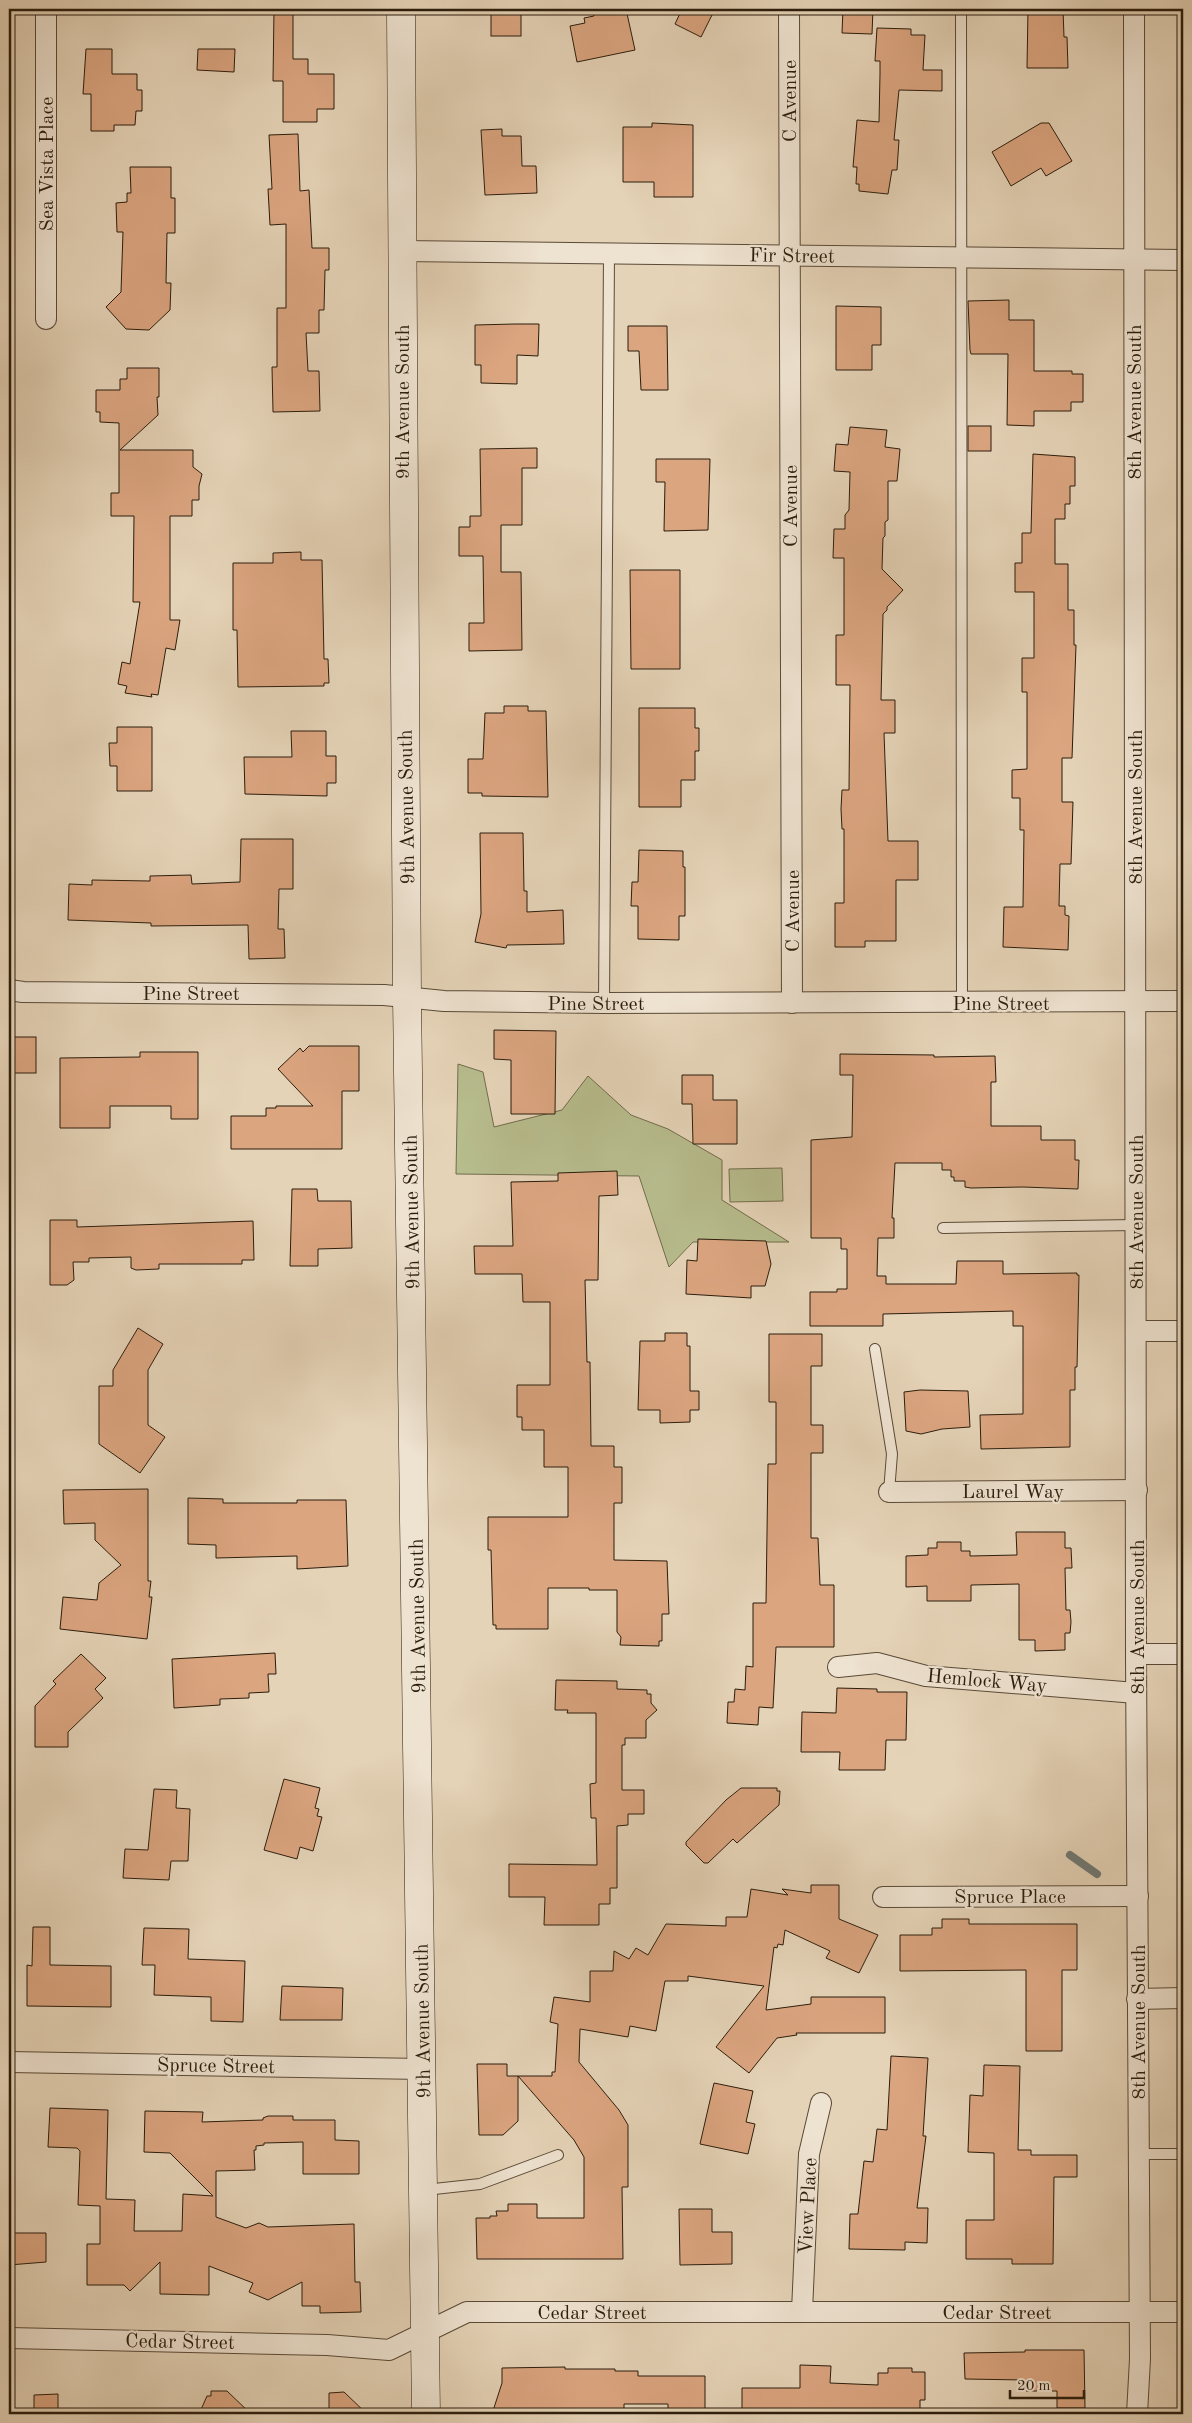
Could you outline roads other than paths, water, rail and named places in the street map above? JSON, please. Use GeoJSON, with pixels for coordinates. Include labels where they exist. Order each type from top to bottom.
{"type":"FeatureCollection","features":[{"type":"Feature","properties":{"kind":"main road","name":"9th Avenue South"},"geometry":{"type":"LineString","coordinates":[[401,9],[407,997],[423,2069],[426,2414]]}},
{"type":"Feature","properties":{"kind":"street","name":"Sea Vista Place"},"geometry":{"type":"LineString","coordinates":[[46,9],[46,319]]}},
{"type":"Feature","properties":{"kind":"street","name":"C Avenue"},"geometry":{"type":"LineString","coordinates":[[789,9],[792,1003]]}},
{"type":"Feature","properties":{"kind":"street","name":"8th Avenue South"},"geometry":{"type":"LineString","coordinates":[[1134,9],[1136,1693],[1140,2359],[1137,2414]]}},
{"type":"Feature","properties":{"kind":"street","name":"Fir Street"},"geometry":{"type":"LineString","coordinates":[[401,251],[1183,260]]}},
{"type":"Feature","properties":{"kind":"street","name":"Pine Street"},"geometry":{"type":"LineString","coordinates":[[9,990],[23,992],[374,995],[444,1001],[604,1003],[1183,1001]]}},
{"type":"Feature","properties":{"kind":"street"},"geometry":{"type":"LineString","coordinates":[[1137,1331],[1183,1331]]}},
{"type":"Feature","properties":{"kind":"street","name":"Laurel Way"},"geometry":{"type":"LineString","coordinates":[[889,1492],[1137,1490]]}},
{"type":"Feature","properties":{"kind":"street"},"geometry":{"type":"LineString","coordinates":[[1136,1654],[1183,1654]]}},
{"type":"Feature","properties":{"kind":"street","name":"Hemlock Way"},"geometry":{"type":"LineString","coordinates":[[838,1667],[877,1663],[926,1676],[1136,1693]]}},
{"type":"Feature","properties":{"kind":"street","name":"Spruce Place"},"geometry":{"type":"LineString","coordinates":[[883,1897],[1138,1896]]}},
{"type":"Feature","properties":{"kind":"street"},"geometry":{"type":"LineString","coordinates":[[1138,1999],[1183,1998]]}},
{"type":"Feature","properties":{"kind":"street","name":"Spruce Street"},"geometry":{"type":"LineString","coordinates":[[9,2062],[423,2069]]}},
{"type":"Feature","properties":{"kind":"street","name":"View Place"},"geometry":{"type":"LineString","coordinates":[[802,2311],[809,2154],[821,2103]]}},
{"type":"Feature","properties":{"kind":"street","name":"Cedar Street"},"geometry":{"type":"LineString","coordinates":[[9,2338],[327,2345],[389,2350],[468,2312],[1183,2312]]}},
{"type":"Feature","properties":{"kind":"lane"},"geometry":{"type":"LineString","coordinates":[[961,9],[962,1003]]}},
{"type":"Feature","properties":{"kind":"lane"},"geometry":{"type":"LineString","coordinates":[[604,1003],[609,253]]}},
{"type":"Feature","properties":{"kind":"lane"},"geometry":{"type":"LineString","coordinates":[[943,1228],[1136,1225]]}},
{"type":"Feature","properties":{"kind":"lane"},"geometry":{"type":"LineString","coordinates":[[874,1349],[892,1454],[889,1492]]}},
{"type":"Feature","properties":{"kind":"lane"},"geometry":{"type":"LineString","coordinates":[[1138,2154],[1183,2154]]}},
{"type":"Feature","properties":{"kind":"lane"},"geometry":{"type":"LineString","coordinates":[[424,2190],[480,2184],[558,2155]]}},
{"type":"Feature","properties":{"kind":"waterway"},"geometry":{"type":"LineString","coordinates":[[1070,1855],[1097,1874]]}}]}
